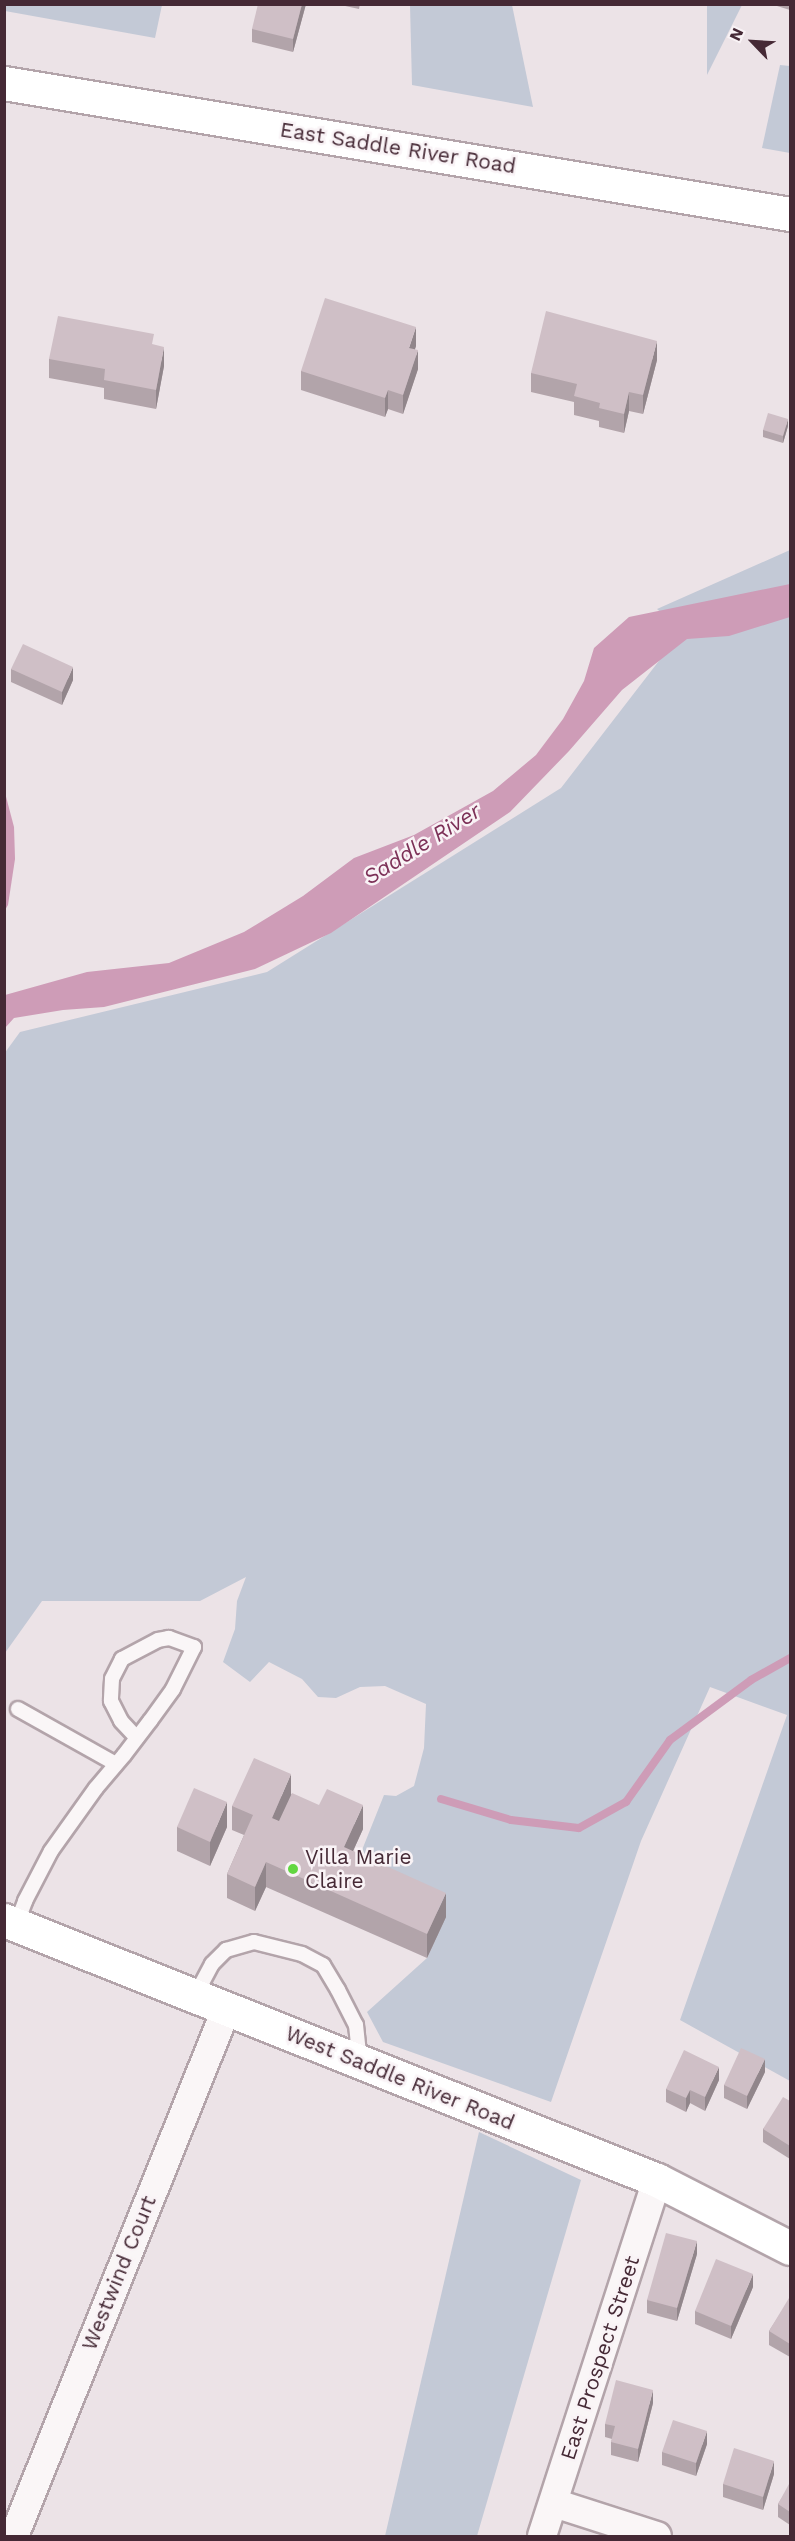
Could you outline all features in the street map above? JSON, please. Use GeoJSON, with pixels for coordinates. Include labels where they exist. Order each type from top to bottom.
{"type":"FeatureCollection","features":[{"type":"Feature","properties":{"kind":"street","name":"East Saddle River Road"},"geometry":{"type":"LineString","coordinates":[[4,83],[790,214]]}},
{"type":"Feature","properties":{"kind":"street","name":"West Saddle River Road"},"geometry":{"type":"LineString","coordinates":[[10,1923],[657,2180],[790,2248]]}},
{"type":"Feature","properties":{"kind":"street","name":"Westwind Court"},"geometry":{"type":"LineString","coordinates":[[14,2536],[226,2010]]}},
{"type":"Feature","properties":{"kind":"street","name":"East Prospect Street"},"geometry":{"type":"LineString","coordinates":[[542,2536],[657,2180]]}},
{"type":"Feature","properties":{"kind":"street"},"geometry":{"type":"LineString","coordinates":[[554,2504],[657,2536]]}},
{"type":"Feature","properties":{"kind":"lane"},"geometry":{"type":"LineString","coordinates":[[10,1923],[51,1851],[137,1738],[173,1689],[195,1647],[170,1638],[158,1640],[122,1659],[112,1679],[111,1701],[121,1721],[137,1738]]}},
{"type":"Feature","properties":{"kind":"lane"},"geometry":{"type":"LineString","coordinates":[[18,1709],[116,1764]]}},
{"type":"Feature","properties":{"kind":"lane"},"geometry":{"type":"LineString","coordinates":[[194,1998],[212,1964],[226,1950],[254,1942],[302,1954],[323,1965],[338,1990],[356,2025],[361,2063]]}},
{"type":"Feature","properties":{"kind":"shaded area"},"geometry":{"type":"Polygon","coordinates":[[[4,5],[162,5],[155,38],[5,11],[4,5]]]}},
{"type":"Feature","properties":{"kind":"shaded area"},"geometry":{"type":"Polygon","coordinates":[[[410,5],[512,5],[533,107],[412,85],[410,5]]]}},
{"type":"Feature","properties":{"kind":"shaded area"},"geometry":{"type":"Polygon","coordinates":[[[707,5],[742,5],[707,75],[707,5]]]}},
{"type":"Feature","properties":{"kind":"shaded area"},"geometry":{"type":"Polygon","coordinates":[[[780,65],[790,66],[790,153],[762,148],[780,65]]]}},
{"type":"Feature","properties":{"kind":"shaded area"},"geometry":{"type":"Polygon","coordinates":[[[790,550],[790,2081],[680,2020],[787,1715],[710,1687],[641,1841],[551,2102],[383,2042],[367,2012],[427,1958],[445,1917],[352,1875],[384,1795],[396,1796],[414,1786],[424,1748],[426,1704],[385,1686],[360,1687],[336,1698],[318,1697],[302,1679],[269,1662],[250,1682],[223,1662],[235,1629],[237,1601],[246,1577],[200,1601],[42,1601],[5,1653],[4,1054],[20,1032],[267,972],[561,788],[682,631],[657,609],[790,550]]]}},
{"type":"Feature","properties":{"kind":"shaded area"},"geometry":{"type":"Polygon","coordinates":[[[479,2132],[581,2180],[477,2536],[385,2536],[479,2132]]]}},
{"type":"Feature","properties":{"kind":"water","name":"Saddle River"},"geometry":{"type":"Polygon","coordinates":[[[790,584],[790,617],[729,636],[687,639],[622,690],[569,751],[510,812],[331,933],[255,969],[104,1007],[63,1010],[14,1018],[5,1028],[5,995],[87,972],[169,963],[244,932],[303,896],[354,858],[414,835],[493,791],[536,755],[563,719],[584,681],[594,648],[629,617],[790,584]]]}},
{"type":"Feature","properties":{"kind":"water"},"geometry":{"type":"Polygon","coordinates":[[[4,789],[14,827],[15,859],[8,905],[5,910],[4,789]]]}},
{"type":"Feature","properties":{"kind":"building"},"geometry":{"type":"Polygon","coordinates":[[[258,4],[302,4],[293,39],[252,29],[258,4]]]}},
{"type":"Feature","properties":{"kind":"building"},"geometry":{"type":"Polygon","coordinates":[[[325,298],[416,327],[409,348],[418,350],[403,395],[388,390],[385,398],[301,371],[325,298]]]}},
{"type":"Feature","properties":{"kind":"building"},"geometry":{"type":"Polygon","coordinates":[[[546,311],[657,341],[643,395],[629,392],[624,414],[599,408],[600,403],[574,396],[577,384],[531,373],[546,311]]]}},
{"type":"Feature","properties":{"kind":"building"},"geometry":{"type":"Polygon","coordinates":[[[58,316],[154,334],[152,344],[164,347],[156,390],[104,380],[105,369],[49,359],[58,316]]]}},
{"type":"Feature","properties":{"kind":"building"},"geometry":{"type":"Polygon","coordinates":[[[768,413],[788,419],[783,436],[763,430],[768,413]]]}},
{"type":"Feature","properties":{"kind":"building"},"geometry":{"type":"Polygon","coordinates":[[[23,644],[73,667],[62,692],[11,669],[23,644]]]}},
{"type":"Feature","properties":{"kind":"building"},"geometry":{"type":"Polygon","coordinates":[[[254,1758],[291,1774],[272,1818],[279,1821],[292,1793],[319,1805],[327,1789],[363,1805],[344,1847],[446,1893],[427,1934],[266,1862],[255,1887],[227,1874],[253,1815],[232,1806],[254,1758]]]}},
{"type":"Feature","properties":{"kind":"building"},"geometry":{"type":"Polygon","coordinates":[[[194,1788],[227,1802],[210,1842],[177,1827],[194,1788]]]}},
{"type":"Feature","properties":{"kind":"building"},"geometry":{"type":"Polygon","coordinates":[[[741,2048],[765,2059],[747,2096],[724,2085],[741,2048]]]}},
{"type":"Feature","properties":{"kind":"building"},"geometry":{"type":"Polygon","coordinates":[[[684,2050],[719,2067],[705,2097],[690,2090],[686,2098],[666,2089],[684,2050]]]}},
{"type":"Feature","properties":{"kind":"building"},"geometry":{"type":"Polygon","coordinates":[[[783,2097],[790,2101],[790,2146],[763,2129],[783,2097]]]}},
{"type":"Feature","properties":{"kind":"building"},"geometry":{"type":"Polygon","coordinates":[[[666,2233],[697,2241],[677,2308],[647,2300],[666,2233]]]}},
{"type":"Feature","properties":{"kind":"building"},"geometry":{"type":"Polygon","coordinates":[[[716,2259],[753,2274],[731,2326],[695,2311],[716,2259]]]}},
{"type":"Feature","properties":{"kind":"building"},"geometry":{"type":"Polygon","coordinates":[[[790,2299],[790,2344],[769,2331],[790,2299]]]}},
{"type":"Feature","properties":{"kind":"building"},"geometry":{"type":"Polygon","coordinates":[[[616,2380],[653,2390],[638,2449],[611,2442],[615,2426],[605,2424],[616,2380]]]}},
{"type":"Feature","properties":{"kind":"building"},"geometry":{"type":"Polygon","coordinates":[[[673,2420],[707,2431],[696,2463],[662,2452],[673,2420]]]}},
{"type":"Feature","properties":{"kind":"building"},"geometry":{"type":"Polygon","coordinates":[[[734,2448],[774,2461],[763,2497],[723,2484],[734,2448]]]}},
{"type":"Feature","properties":{"kind":"building"},"geometry":{"type":"Polygon","coordinates":[[[790,2485],[790,2512],[778,2504],[790,2485]]]}},
{"type":"Feature","properties":{"kind":"waterway"},"geometry":{"type":"LineString","coordinates":[[441,1799],[511,1820],[579,1828],[626,1802],[670,1740],[751,1680],[790,1658]]}},
{"type":"Feature","properties":{"kind":"place","name":"Villa Marie Claire"},"geometry":{"type":"Point","coordinates":[293,1869]}}]}
